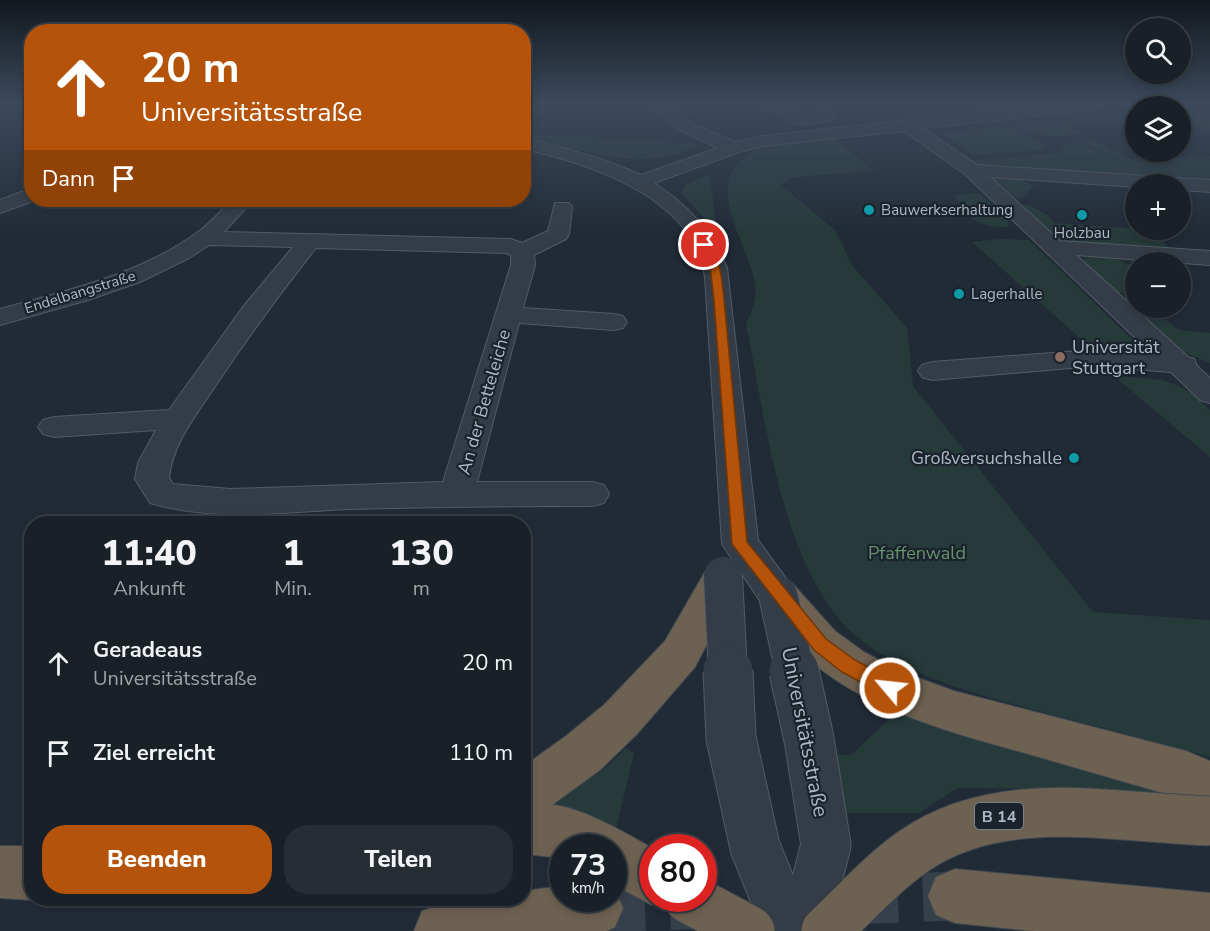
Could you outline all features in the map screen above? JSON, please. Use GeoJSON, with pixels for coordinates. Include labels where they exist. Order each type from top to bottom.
{"type":"FeatureCollection","features":[{"type":"Feature","properties":{"kind":"highway"},"geometry":{"type":"LineString","coordinates":[[531,790],[583,753],[621,719],[680,654],[731,560]]}},
{"type":"Feature","properties":{"kind":"highway"},"geometry":{"type":"LineString","coordinates":[[778,595],[820,644],[849,666],[890,688],[954,712],[1186,776],[1210,785]]}},
{"type":"Feature","properties":{"kind":"highway","name":"B 14"},"geometry":{"type":"LineString","coordinates":[[826,931],[917,849],[962,826],[992,816],[1048,811],[1210,822]]}},
{"type":"Feature","properties":{"kind":"highway"},"geometry":{"type":"LineString","coordinates":[[531,829],[564,831],[570,834]]}},
{"type":"Feature","properties":{"kind":"highway"},"geometry":{"type":"LineString","coordinates":[[0,872],[24,873]]}},
{"type":"Feature","properties":{"kind":"highway"},"geometry":{"type":"LineString","coordinates":[[955,896],[1210,921]]}},
{"type":"Feature","properties":{"kind":"highway"},"geometry":{"type":"LineString","coordinates":[[442,931],[569,912]]}},
{"type":"Feature","properties":{"kind":"highway"},"geometry":{"type":"LineString","coordinates":[[714,912],[750,931]]}},
{"type":"Feature","properties":{"kind":"street"},"geometry":{"type":"LineString","coordinates":[[547,148],[580,155],[614,168],[640,182],[672,206],[698,234],[714,265],[731,560],[730,738],[755,847],[789,931]]}},
{"type":"Feature","properties":{"kind":"street"},"geometry":{"type":"LineString","coordinates":[[640,182],[732,148]]}},
{"type":"Feature","properties":{"kind":"street"},"geometry":{"type":"LineString","coordinates":[[941,148],[972,170],[1051,247],[1210,394]]}},
{"type":"Feature","properties":{"kind":"street"},"geometry":{"type":"LineString","coordinates":[[972,170],[1210,186]]}},
{"type":"Feature","properties":{"kind":"street"},"geometry":{"type":"LineString","coordinates":[[0,207],[24,197]]}},
{"type":"Feature","properties":{"kind":"street","name":"Endelbangstraße"},"geometry":{"type":"LineString","coordinates":[[0,317],[117,283],[152,268],[205,238],[236,207]]}},
{"type":"Feature","properties":{"kind":"street"},"geometry":{"type":"LineString","coordinates":[[205,238],[511,246],[522,252],[558,234],[562,207]]}},
{"type":"Feature","properties":{"kind":"street","name":"An der Betteleiche"},"geometry":{"type":"LineString","coordinates":[[311,240],[252,312],[178,419],[154,463],[153,479],[162,494],[187,500],[242,500],[458,493],[523,265],[522,252]]}},
{"type":"Feature","properties":{"kind":"street"},"geometry":{"type":"LineString","coordinates":[[1051,247],[1210,258]]}},
{"type":"Feature","properties":{"kind":"street"},"geometry":{"type":"LineString","coordinates":[[508,315],[615,322]]}},
{"type":"Feature","properties":{"kind":"street"},"geometry":{"type":"LineString","coordinates":[[932,370],[1093,358],[1210,368]]}},
{"type":"Feature","properties":{"kind":"street"},"geometry":{"type":"LineString","coordinates":[[54,427],[178,419]]}},
{"type":"Feature","properties":{"kind":"street"},"geometry":{"type":"LineString","coordinates":[[458,493],[592,494]]}},
{"type":"Feature","properties":{"kind":"street","name":"Universitätsstraße"},"geometry":{"type":"LineString","coordinates":[[731,560],[778,595],[809,739],[826,845],[804,931]]}},
{"type":"Feature","properties":{"kind":"green space"},"geometry":{"type":"Polygon","coordinates":[[[572,148],[691,148],[656,158],[635,159],[572,148]]]}},
{"type":"Feature","properties":{"kind":"green space","name":"Pfaffenwald"},"geometry":{"type":"Polygon","coordinates":[[[847,148],[874,171],[804,176],[793,178],[781,185],[836,231],[852,265],[907,328],[913,386],[1093,612],[1210,620],[1210,757],[1001,701],[936,680],[876,650],[851,631],[831,609],[813,578],[785,509],[775,472],[746,324],[756,289],[730,211],[728,194],[730,177],[739,162],[757,149],[847,148]]]}},
{"type":"Feature","properties":{"kind":"green space"},"geometry":{"type":"Polygon","coordinates":[[[963,148],[1046,150],[972,155],[963,148]]]}},
{"type":"Feature","properties":{"kind":"green space"},"geometry":{"type":"Polygon","coordinates":[[[1062,148],[1091,148],[1130,166],[1096,148],[1109,148],[1125,156],[1125,162],[1191,162],[1191,157],[1210,156],[1210,183],[1191,182],[1191,174],[1125,174],[1125,176],[978,165],[970,161],[1066,152],[1062,148]]]}},
{"type":"Feature","properties":{"kind":"green space"},"geometry":{"type":"Polygon","coordinates":[[[706,176],[710,177],[716,222],[713,224],[709,223],[681,193],[686,184],[706,176]]]}},
{"type":"Feature","properties":{"kind":"green space"},"geometry":{"type":"Polygon","coordinates":[[[1015,177],[1033,186],[1022,198],[1010,199],[991,179],[1015,177]]]}},
{"type":"Feature","properties":{"kind":"green space"},"geometry":{"type":"Polygon","coordinates":[[[979,193],[1009,222],[1008,227],[988,225],[975,220],[965,211],[954,195],[979,193]]]}},
{"type":"Feature","properties":{"kind":"green space"},"geometry":{"type":"Polygon","coordinates":[[[1030,205],[1049,216],[1054,223],[1125,228],[1125,240],[1162,240],[1168,248],[1166,251],[1070,244],[1055,239],[1016,206],[1030,205]]]}},
{"type":"Feature","properties":{"kind":"green space"},"geometry":{"type":"Polygon","coordinates":[[[1000,239],[1029,240],[1137,344],[1129,353],[1109,354],[1090,347],[972,242],[1000,239]]]}},
{"type":"Feature","properties":{"kind":"green space"},"geometry":{"type":"Polygon","coordinates":[[[1091,256],[1117,259],[1125,263],[1125,293],[1116,293],[1084,265],[1084,259],[1091,256]]]}},
{"type":"Feature","properties":{"kind":"green space"},"geometry":{"type":"Polygon","coordinates":[[[1144,318],[1164,318],[1179,330],[1210,333],[1210,363],[1183,352],[1144,318]]]}},
{"type":"Feature","properties":{"kind":"green space"},"geometry":{"type":"Polygon","coordinates":[[[1114,376],[1166,381],[1187,390],[1198,399],[1210,410],[1210,457],[1114,376]]]}},
{"type":"Feature","properties":{"kind":"green space"},"geometry":{"type":"Polygon","coordinates":[[[897,712],[1168,785],[1179,801],[1085,789],[957,788],[919,813],[843,813],[830,755],[851,755],[897,712]]]}},
{"type":"Feature","properties":{"kind":"green space"},"geometry":{"type":"Polygon","coordinates":[[[626,748],[634,753],[616,829],[559,811],[554,805],[558,800],[608,766],[626,748]]]}},
{"type":"Feature","properties":{"kind":"tunnel"},"geometry":{"type":"LineString","coordinates":[[849,900],[955,896]]}},
{"type":"Feature","properties":{"kind":"tunnel"},"geometry":{"type":"LineString","coordinates":[[627,907],[639,907]]}},
{"type":"Feature","properties":{"kind":"place","name":"Bauwerkserhaltung"},"geometry":{"type":"Point","coordinates":[869,210]}},
{"type":"Feature","properties":{"kind":"place","name":"Holzbau"},"geometry":{"type":"Point","coordinates":[1082,215]}},
{"type":"Feature","properties":{"kind":"place","name":"Lagerhalle"},"geometry":{"type":"Point","coordinates":[959,294]}},
{"type":"Feature","properties":{"kind":"place","name":"Universität Stuttgart"},"geometry":{"type":"Point","coordinates":[1060,357]}},
{"type":"Feature","properties":{"kind":"place","name":"Großversuchshalle"},"geometry":{"type":"Point","coordinates":[1074,458]}},
{"type":"Feature","properties":{"kind":"route"},"geometry":{"type":"LineString","coordinates":[[704,245],[714,265],[719,300],[740,544],[778,595],[801,619],[820,644],[849,666],[890,688]]}}]}
